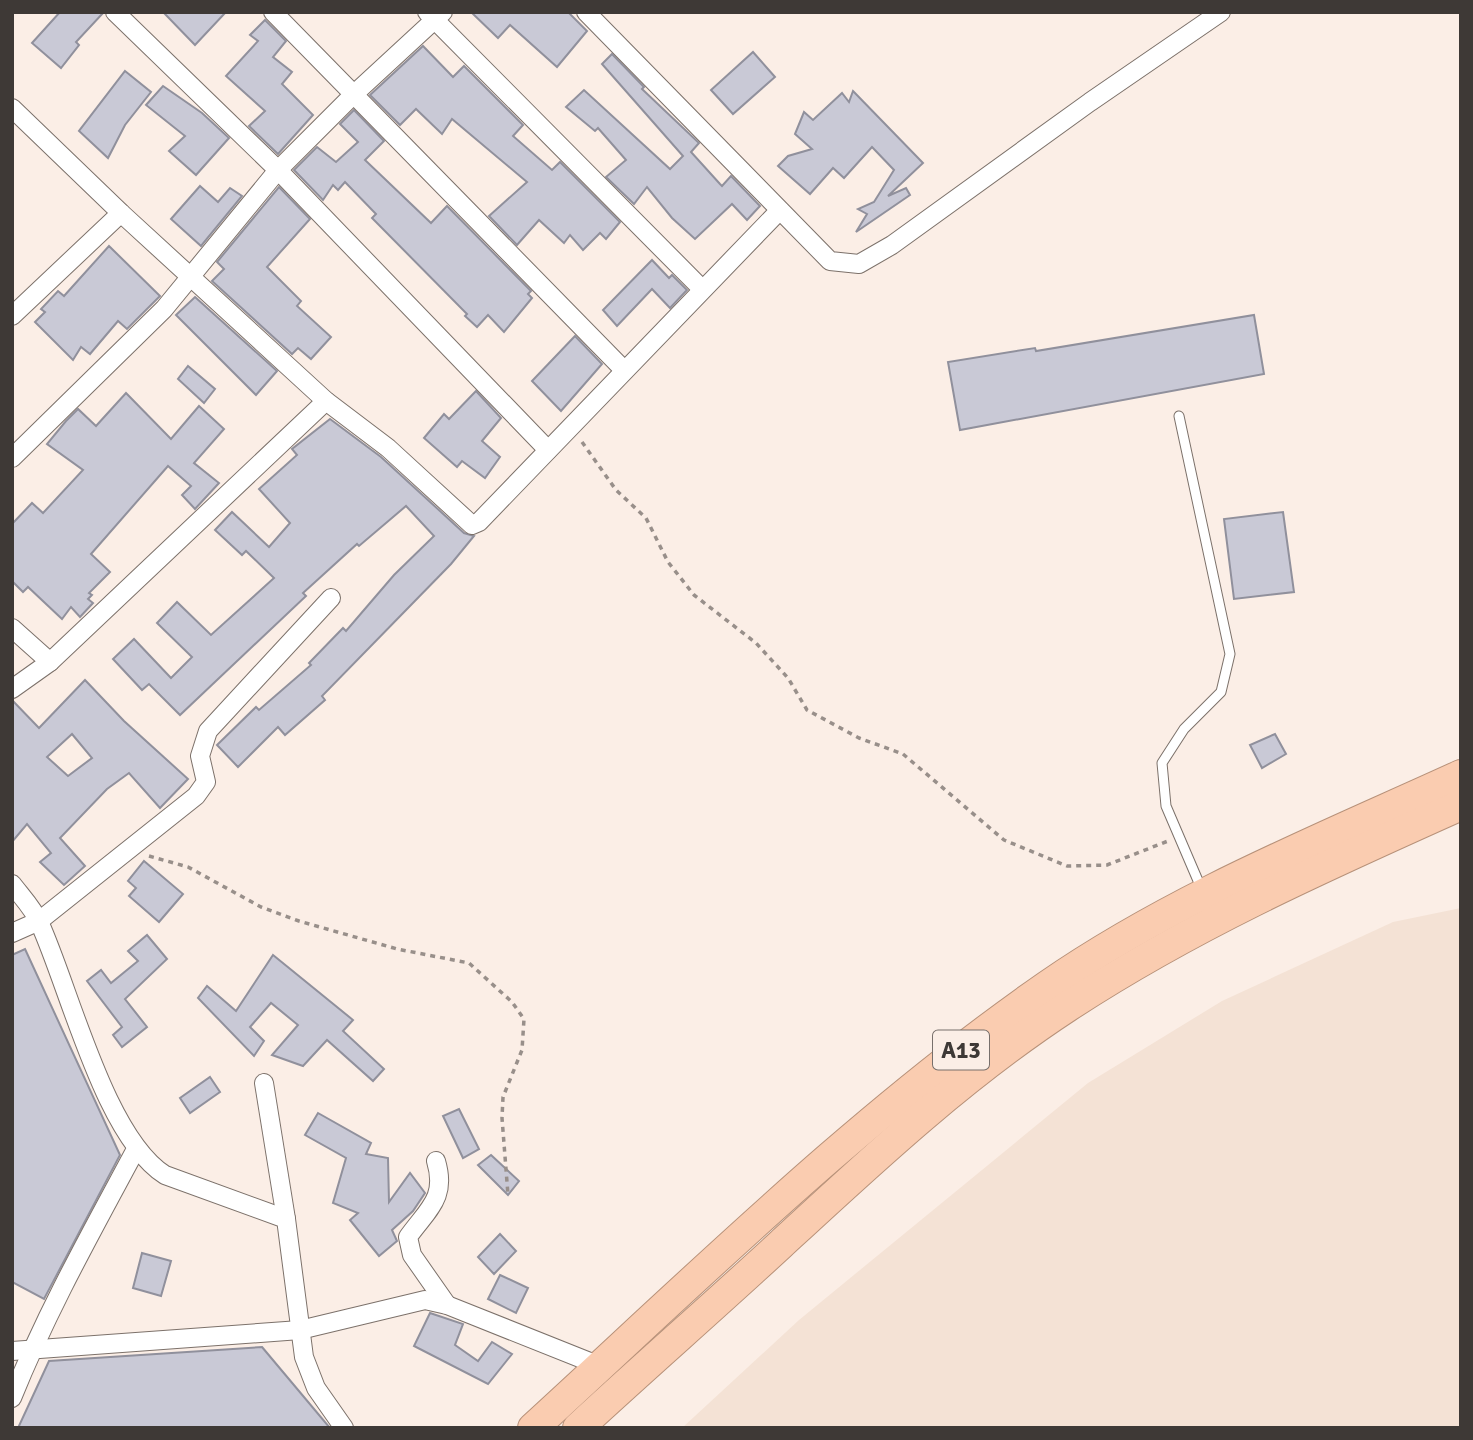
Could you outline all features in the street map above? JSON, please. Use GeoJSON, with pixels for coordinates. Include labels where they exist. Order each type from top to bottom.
{"type":"FeatureCollection","features":[{"type":"Feature","properties":{"kind":"highway","name":"A13"},"geometry":{"type":"LineString","coordinates":[[533,1428],[865,1127],[1048,985],[1143,927],[1204,895],[1461,775]]}},
{"type":"Feature","properties":{"kind":"highway","name":"A13"},"geometry":{"type":"LineString","coordinates":[[578,1428],[887,1147],[974,1074],[1065,1009],[1156,951],[1259,896],[1461,805]]}},
{"type":"Feature","properties":{"kind":"street"},"geometry":{"type":"LineString","coordinates":[[115,12],[278,170],[548,450]]}},
{"type":"Feature","properties":{"kind":"street"},"geometry":{"type":"LineString","coordinates":[[273,12],[352,96],[623,369]]}},
{"type":"Feature","properties":{"kind":"street"},"geometry":{"type":"LineString","coordinates":[[586,12],[830,261],[859,264],[892,245],[1090,102],[1222,12]]}},
{"type":"Feature","properties":{"kind":"street"},"geometry":{"type":"LineString","coordinates":[[12,458],[133,341],[191,278],[278,170],[435,15],[702,289]]}},
{"type":"Feature","properties":{"kind":"street"},"geometry":{"type":"LineString","coordinates":[[12,108],[121,214],[326,401],[388,449],[472,525],[479,522],[623,369],[779,211]]}},
{"type":"Feature","properties":{"kind":"street"},"geometry":{"type":"LineString","coordinates":[[12,316],[121,214]]}},
{"type":"Feature","properties":{"kind":"street"},"geometry":{"type":"LineString","coordinates":[[12,689],[50,662],[326,401]]}},
{"type":"Feature","properties":{"kind":"street"},"geometry":{"type":"LineString","coordinates":[[12,933],[39,921],[196,796],[206,782],[200,756],[208,731],[331,598]]}},
{"type":"Feature","properties":{"kind":"street"},"geometry":{"type":"LineString","coordinates":[[12,628],[50,662]]}},
{"type":"Feature","properties":{"kind":"street"},"geometry":{"type":"LineString","coordinates":[[12,884],[39,921],[94,1068],[136,1149],[149,1165],[165,1175],[286,1219]]}},
{"type":"Feature","properties":{"kind":"street"},"geometry":{"type":"LineString","coordinates":[[264,1083],[286,1219],[304,1357],[316,1388],[339,1426]]}},
{"type":"Feature","properties":{"kind":"street"},"geometry":{"type":"LineString","coordinates":[[12,1398],[32,1349],[73,1265],[136,1149]]}},
{"type":"Feature","properties":{"kind":"street"},"geometry":{"type":"LineString","coordinates":[[436,1161],[441,1178],[438,1197],[408,1237],[412,1255],[447,1305]]}},
{"type":"Feature","properties":{"kind":"street"},"geometry":{"type":"LineString","coordinates":[[12,1351],[300,1329],[425,1300],[447,1305],[600,1366]]}},
{"type":"Feature","properties":{"kind":"lane"},"geometry":{"type":"LineString","coordinates":[[1179,416],[1230,654],[1221,692],[1184,729],[1162,763],[1166,807],[1204,895]]}},
{"type":"Feature","properties":{"kind":"path"},"geometry":{"type":"LineString","coordinates":[[570,426],[616,490],[646,518],[668,562],[694,595],[756,643],[788,678],[807,710],[859,738],[903,754],[1004,840],[1067,866],[1107,865],[1179,837]]}},
{"type":"Feature","properties":{"kind":"path"},"geometry":{"type":"LineString","coordinates":[[130,851],[188,867],[261,907],[299,921],[397,950],[469,963],[512,1002],[524,1019],[522,1050],[503,1097],[508,1195]]}},
{"type":"Feature","properties":{"kind":"shaded area"},"geometry":{"type":"Polygon","coordinates":[[[1461,908],[1461,1428],[682,1428],[799,1320],[1088,1083],[1222,1001],[1393,922],[1461,908]]]}},
{"type":"Feature","properties":{"kind":"building"},"geometry":{"type":"Polygon","coordinates":[[[60,12],[104,12],[76,42],[79,45],[61,68],[32,43],[60,12]]]}},
{"type":"Feature","properties":{"kind":"building"},"geometry":{"type":"Polygon","coordinates":[[[163,12],[226,12],[195,45],[163,12]]]}},
{"type":"Feature","properties":{"kind":"building"},"geometry":{"type":"Polygon","coordinates":[[[471,12],[568,12],[587,31],[557,67],[510,25],[498,38],[471,12]]]}},
{"type":"Feature","properties":{"kind":"building"},"geometry":{"type":"Polygon","coordinates":[[[265,20],[286,41],[273,57],[292,72],[282,84],[313,115],[278,154],[249,126],[265,111],[226,76],[258,41],[250,35],[265,20]]]}},
{"type":"Feature","properties":{"kind":"building"},"geometry":{"type":"Polygon","coordinates":[[[423,46],[453,77],[464,66],[523,125],[513,136],[552,170],[560,162],[620,222],[606,239],[600,233],[583,250],[570,235],[564,243],[539,220],[517,245],[489,216],[527,182],[452,119],[442,134],[416,109],[400,125],[370,95],[423,46]]]}},
{"type":"Feature","properties":{"kind":"building"},"geometry":{"type":"Polygon","coordinates":[[[753,52],[775,77],[733,114],[711,90],[753,52]]]}},
{"type":"Feature","properties":{"kind":"building"},"geometry":{"type":"Polygon","coordinates":[[[612,54],[644,87],[642,89],[699,143],[691,152],[720,184],[722,186],[731,176],[760,206],[747,220],[732,204],[695,239],[672,218],[647,187],[634,204],[606,177],[626,160],[598,128],[595,131],[566,107],[584,90],[670,169],[683,156],[602,64],[612,54]]]}},
{"type":"Feature","properties":{"kind":"building"},"geometry":{"type":"Polygon","coordinates":[[[125,71],[151,92],[125,125],[108,158],[79,131],[125,71]]]}},
{"type":"Feature","properties":{"kind":"building"},"geometry":{"type":"Polygon","coordinates":[[[163,86],[202,113],[229,138],[196,175],[169,151],[185,136],[146,105],[163,86]]]}},
{"type":"Feature","properties":{"kind":"building"},"geometry":{"type":"Polygon","coordinates":[[[853,91],[923,163],[888,196],[906,188],[910,195],[856,232],[867,214],[858,209],[874,202],[894,170],[872,147],[844,178],[833,168],[810,194],[778,166],[788,156],[812,149],[795,134],[804,112],[813,120],[842,93],[849,102],[853,91]]]}},
{"type":"Feature","properties":{"kind":"building"},"geometry":{"type":"Polygon","coordinates":[[[354,110],[384,141],[365,160],[431,223],[447,206],[531,291],[528,294],[532,298],[504,332],[488,315],[477,327],[465,316],[467,314],[372,218],[376,214],[345,182],[338,190],[333,185],[323,200],[294,170],[317,147],[336,162],[358,142],[340,124],[354,110]]]}},
{"type":"Feature","properties":{"kind":"building"},"geometry":{"type":"Polygon","coordinates":[[[200,186],[218,202],[230,188],[242,196],[201,246],[171,219],[200,186]]]}},
{"type":"Feature","properties":{"kind":"building"},"geometry":{"type":"Polygon","coordinates":[[[279,187],[310,219],[267,267],[301,301],[297,306],[331,337],[311,359],[298,348],[292,354],[212,281],[224,269],[217,262],[279,187]]]}},
{"type":"Feature","properties":{"kind":"building"},"geometry":{"type":"Polygon","coordinates":[[[109,246],[160,296],[127,329],[118,321],[90,354],[81,347],[73,360],[35,322],[45,312],[41,309],[58,291],[64,296],[109,246]]]}},
{"type":"Feature","properties":{"kind":"building"},"geometry":{"type":"Polygon","coordinates":[[[652,260],[669,278],[672,275],[687,290],[670,308],[652,289],[617,326],[603,310],[652,260]]]}},
{"type":"Feature","properties":{"kind":"building"},"geometry":{"type":"Polygon","coordinates":[[[195,297],[277,371],[256,395],[176,315],[195,297]]]}},
{"type":"Feature","properties":{"kind":"building"},"geometry":{"type":"Polygon","coordinates":[[[1254,315],[1264,374],[960,430],[948,362],[1035,348],[1036,351],[1254,315]]]}},
{"type":"Feature","properties":{"kind":"building"},"geometry":{"type":"Polygon","coordinates":[[[575,336],[602,364],[561,411],[532,381],[575,336]]]}},
{"type":"Feature","properties":{"kind":"building"},"geometry":{"type":"Polygon","coordinates":[[[188,366],[215,389],[204,403],[178,379],[188,366]]]}},
{"type":"Feature","properties":{"kind":"building"},"geometry":{"type":"Polygon","coordinates":[[[476,391],[501,418],[482,441],[500,457],[485,478],[462,461],[457,467],[424,438],[444,414],[449,419],[476,391]]]}},
{"type":"Feature","properties":{"kind":"building"},"geometry":{"type":"Polygon","coordinates":[[[126,393],[171,439],[199,406],[224,429],[194,463],[219,483],[195,509],[182,495],[191,486],[168,466],[91,554],[110,572],[89,593],[92,595],[88,599],[93,603],[80,617],[71,607],[62,619],[28,587],[23,592],[12,581],[12,524],[32,503],[43,513],[83,470],[47,444],[66,421],[78,409],[96,426],[126,393]]]}},
{"type":"Feature","properties":{"kind":"building"},"geometry":{"type":"Polygon","coordinates":[[[330,419],[381,457],[464,533],[474,536],[451,564],[322,696],[325,700],[285,735],[278,727],[238,767],[217,745],[256,707],[259,710],[311,665],[309,663],[343,628],[346,631],[394,575],[434,536],[406,506],[359,546],[357,544],[303,593],[306,596],[180,715],[149,684],[142,690],[113,659],[134,639],[171,678],[192,657],[157,623],[177,602],[211,635],[274,578],[246,551],[242,555],[215,530],[232,512],[269,547],[290,523],[259,489],[297,455],[292,449],[330,419]]]}},
{"type":"Feature","properties":{"kind":"building"},"geometry":{"type":"Polygon","coordinates":[[[1283,512],[1294,592],[1234,599],[1224,519],[1283,512]]]}},
{"type":"Feature","properties":{"kind":"building"},"geometry":{"type":"Polygon","coordinates":[[[85,680],[124,721],[188,779],[160,808],[129,773],[107,789],[60,838],[85,866],[64,885],[40,862],[51,853],[27,824],[12,842],[12,700],[39,728],[85,680]],[[72,734],[47,757],[68,776],[92,758],[72,734]]]}},
{"type":"Feature","properties":{"kind":"building"},"geometry":{"type":"Polygon","coordinates":[[[1275,734],[1286,754],[1262,768],[1250,745],[1275,734]]]}},
{"type":"Feature","properties":{"kind":"building"},"geometry":{"type":"Polygon","coordinates":[[[144,861],[183,894],[159,922],[129,896],[136,888],[128,881],[144,861]]]}},
{"type":"Feature","properties":{"kind":"building"},"geometry":{"type":"Polygon","coordinates":[[[147,935],[167,959],[125,999],[147,1027],[122,1047],[113,1035],[122,1027],[87,981],[101,970],[111,983],[138,961],[128,951],[147,935]]]}},
{"type":"Feature","properties":{"kind":"building"},"geometry":{"type":"Polygon","coordinates":[[[25,949],[120,1155],[44,1299],[12,1282],[12,955],[25,949]]]}},
{"type":"Feature","properties":{"kind":"building"},"geometry":{"type":"Polygon","coordinates":[[[273,955],[353,1020],[343,1031],[384,1069],[373,1081],[327,1040],[303,1066],[272,1055],[298,1025],[271,1003],[250,1027],[264,1041],[254,1056],[198,998],[207,986],[236,1011],[273,955]]]}},
{"type":"Feature","properties":{"kind":"building"},"geometry":{"type":"Polygon","coordinates":[[[210,1077],[220,1092],[190,1113],[180,1098],[210,1077]]]}},
{"type":"Feature","properties":{"kind":"building"},"geometry":{"type":"Polygon","coordinates":[[[459,1109],[479,1149],[463,1158],[443,1116],[459,1109]]]}},
{"type":"Feature","properties":{"kind":"building"},"geometry":{"type":"Polygon","coordinates":[[[318,1113],[371,1143],[366,1154],[388,1158],[389,1202],[410,1173],[425,1193],[413,1211],[392,1230],[397,1241],[379,1256],[350,1220],[358,1213],[333,1203],[346,1158],[305,1135],[318,1113]]]}},
{"type":"Feature","properties":{"kind":"building"},"geometry":{"type":"Polygon","coordinates":[[[491,1155],[519,1181],[508,1195],[478,1165],[491,1155]]]}},
{"type":"Feature","properties":{"kind":"building"},"geometry":{"type":"Polygon","coordinates":[[[500,1234],[516,1251],[494,1274],[478,1257],[500,1234]]]}},
{"type":"Feature","properties":{"kind":"building"},"geometry":{"type":"Polygon","coordinates":[[[142,1253],[171,1261],[161,1296],[133,1288],[142,1253]]]}},
{"type":"Feature","properties":{"kind":"building"},"geometry":{"type":"Polygon","coordinates":[[[500,1275],[528,1288],[516,1313],[488,1299],[500,1275]]]}},
{"type":"Feature","properties":{"kind":"building"},"geometry":{"type":"Polygon","coordinates":[[[430,1313],[463,1324],[455,1345],[478,1361],[492,1342],[512,1354],[488,1384],[414,1346],[430,1313]]]}},
{"type":"Feature","properties":{"kind":"building"},"geometry":{"type":"Polygon","coordinates":[[[262,1347],[330,1428],[18,1428],[49,1361],[262,1347]]]}}]}
